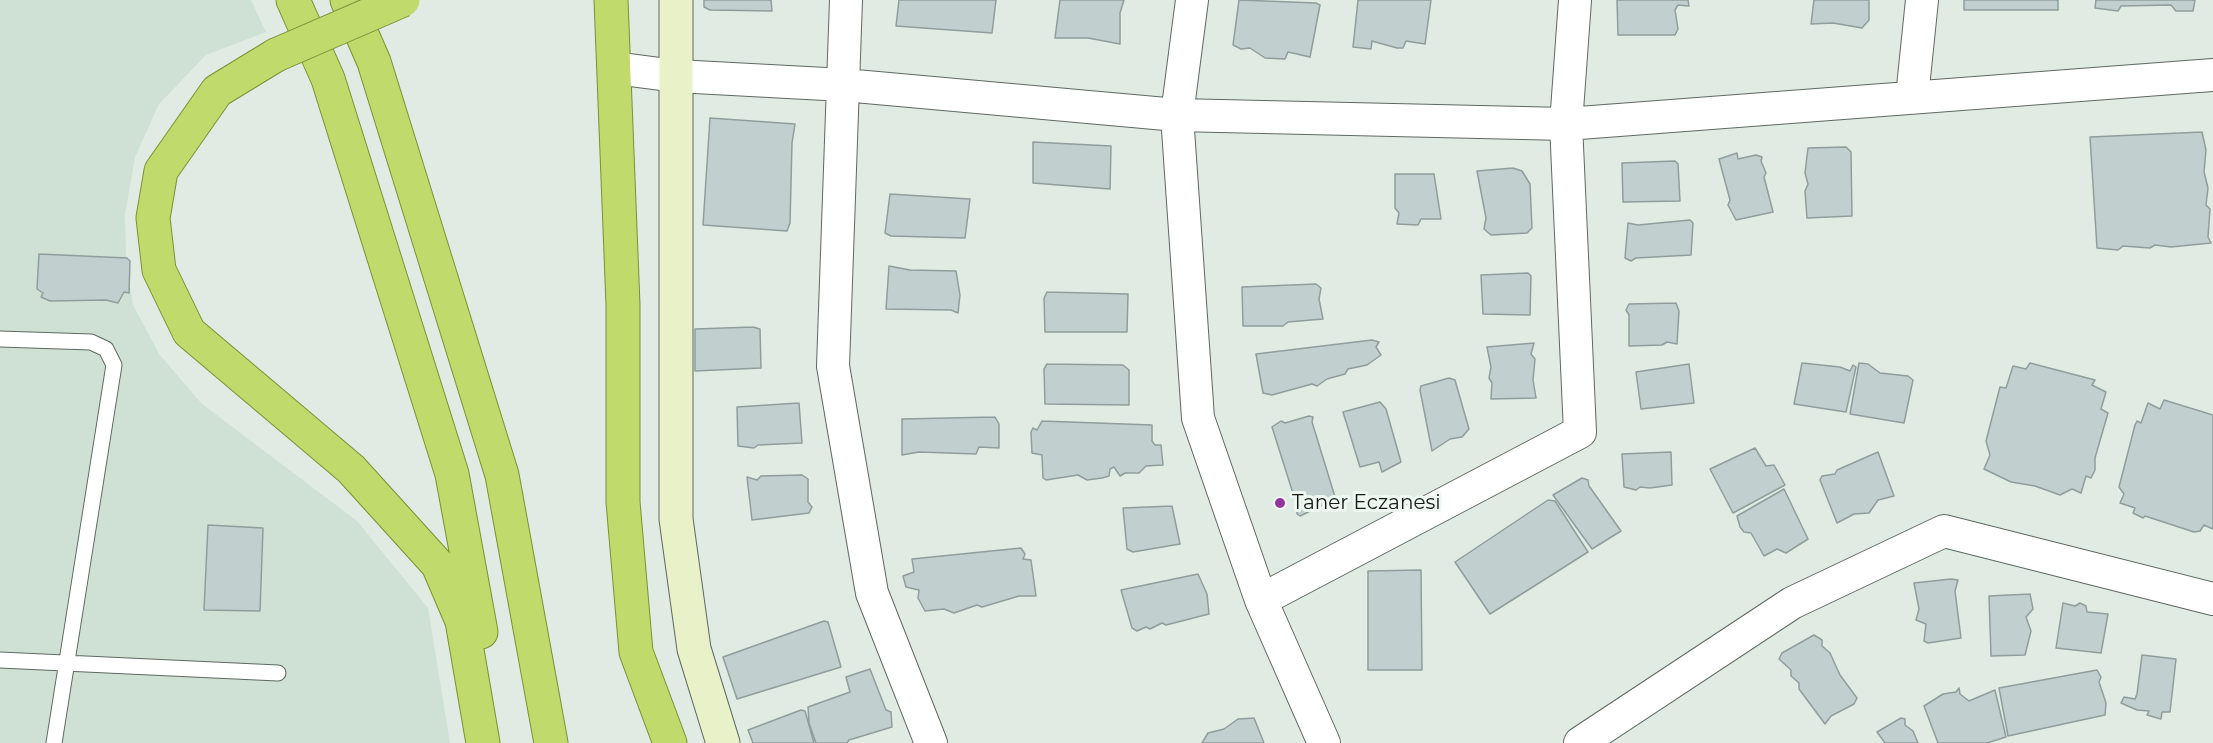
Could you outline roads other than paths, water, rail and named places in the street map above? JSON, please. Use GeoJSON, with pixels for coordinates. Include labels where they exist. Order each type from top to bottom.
{"type":"FeatureCollection","features":[{"type":"Feature","properties":{"kind":"highway"},"geometry":{"type":"LineString","coordinates":[[293,0],[328,79],[452,474],[502,743]]}},
{"type":"Feature","properties":{"kind":"highway"},"geometry":{"type":"LineString","coordinates":[[347,0],[374,62],[502,475],[551,743]]}},
{"type":"Feature","properties":{"kind":"highway"},"geometry":{"type":"LineString","coordinates":[[403,0],[276,55],[217,91],[161,171],[153,218],[159,270],[189,332],[351,469],[438,565],[462,621],[483,743]]}},
{"type":"Feature","properties":{"kind":"highway"},"geometry":{"type":"LineString","coordinates":[[611,0],[623,305],[624,514],[636,652],[670,743]]}},
{"type":"Feature","properties":{"kind":"main road"},"geometry":{"type":"LineString","coordinates":[[676,0],[676,519],[694,649],[723,743]]}},
{"type":"Feature","properties":{"kind":"street"},"geometry":{"type":"LineString","coordinates":[[846,0],[833,366],[872,593],[931,743]]}},
{"type":"Feature","properties":{"kind":"street"},"geometry":{"type":"LineString","coordinates":[[1192,0],[1177,115],[1198,418],[1261,600],[1324,743]]}},
{"type":"Feature","properties":{"kind":"street"},"geometry":{"type":"LineString","coordinates":[[1261,600],[1580,432],[1566,123],[1575,0]]}},
{"type":"Feature","properties":{"kind":"street"},"geometry":{"type":"LineString","coordinates":[[1912,97],[1922,0]]}},
{"type":"Feature","properties":{"kind":"street"},"geometry":{"type":"LineString","coordinates":[[614,68],[676,76],[844,85],[1177,115],[1566,123],[2213,75]]}},
{"type":"Feature","properties":{"kind":"street"},"geometry":{"type":"LineString","coordinates":[[1580,743],[1792,603],[1944,531],[2213,599]]}},
{"type":"Feature","properties":{"kind":"lane"},"geometry":{"type":"LineString","coordinates":[[0,339],[91,342],[106,349],[114,365],[54,743]]}},
{"type":"Feature","properties":{"kind":"lane"},"geometry":{"type":"LineString","coordinates":[[0,660],[278,673]]}},
{"type":"Feature","properties":{"kind":"place","name":"Taner Eczanesi"},"geometry":{"type":"Point","coordinates":[1280,503]}}]}
